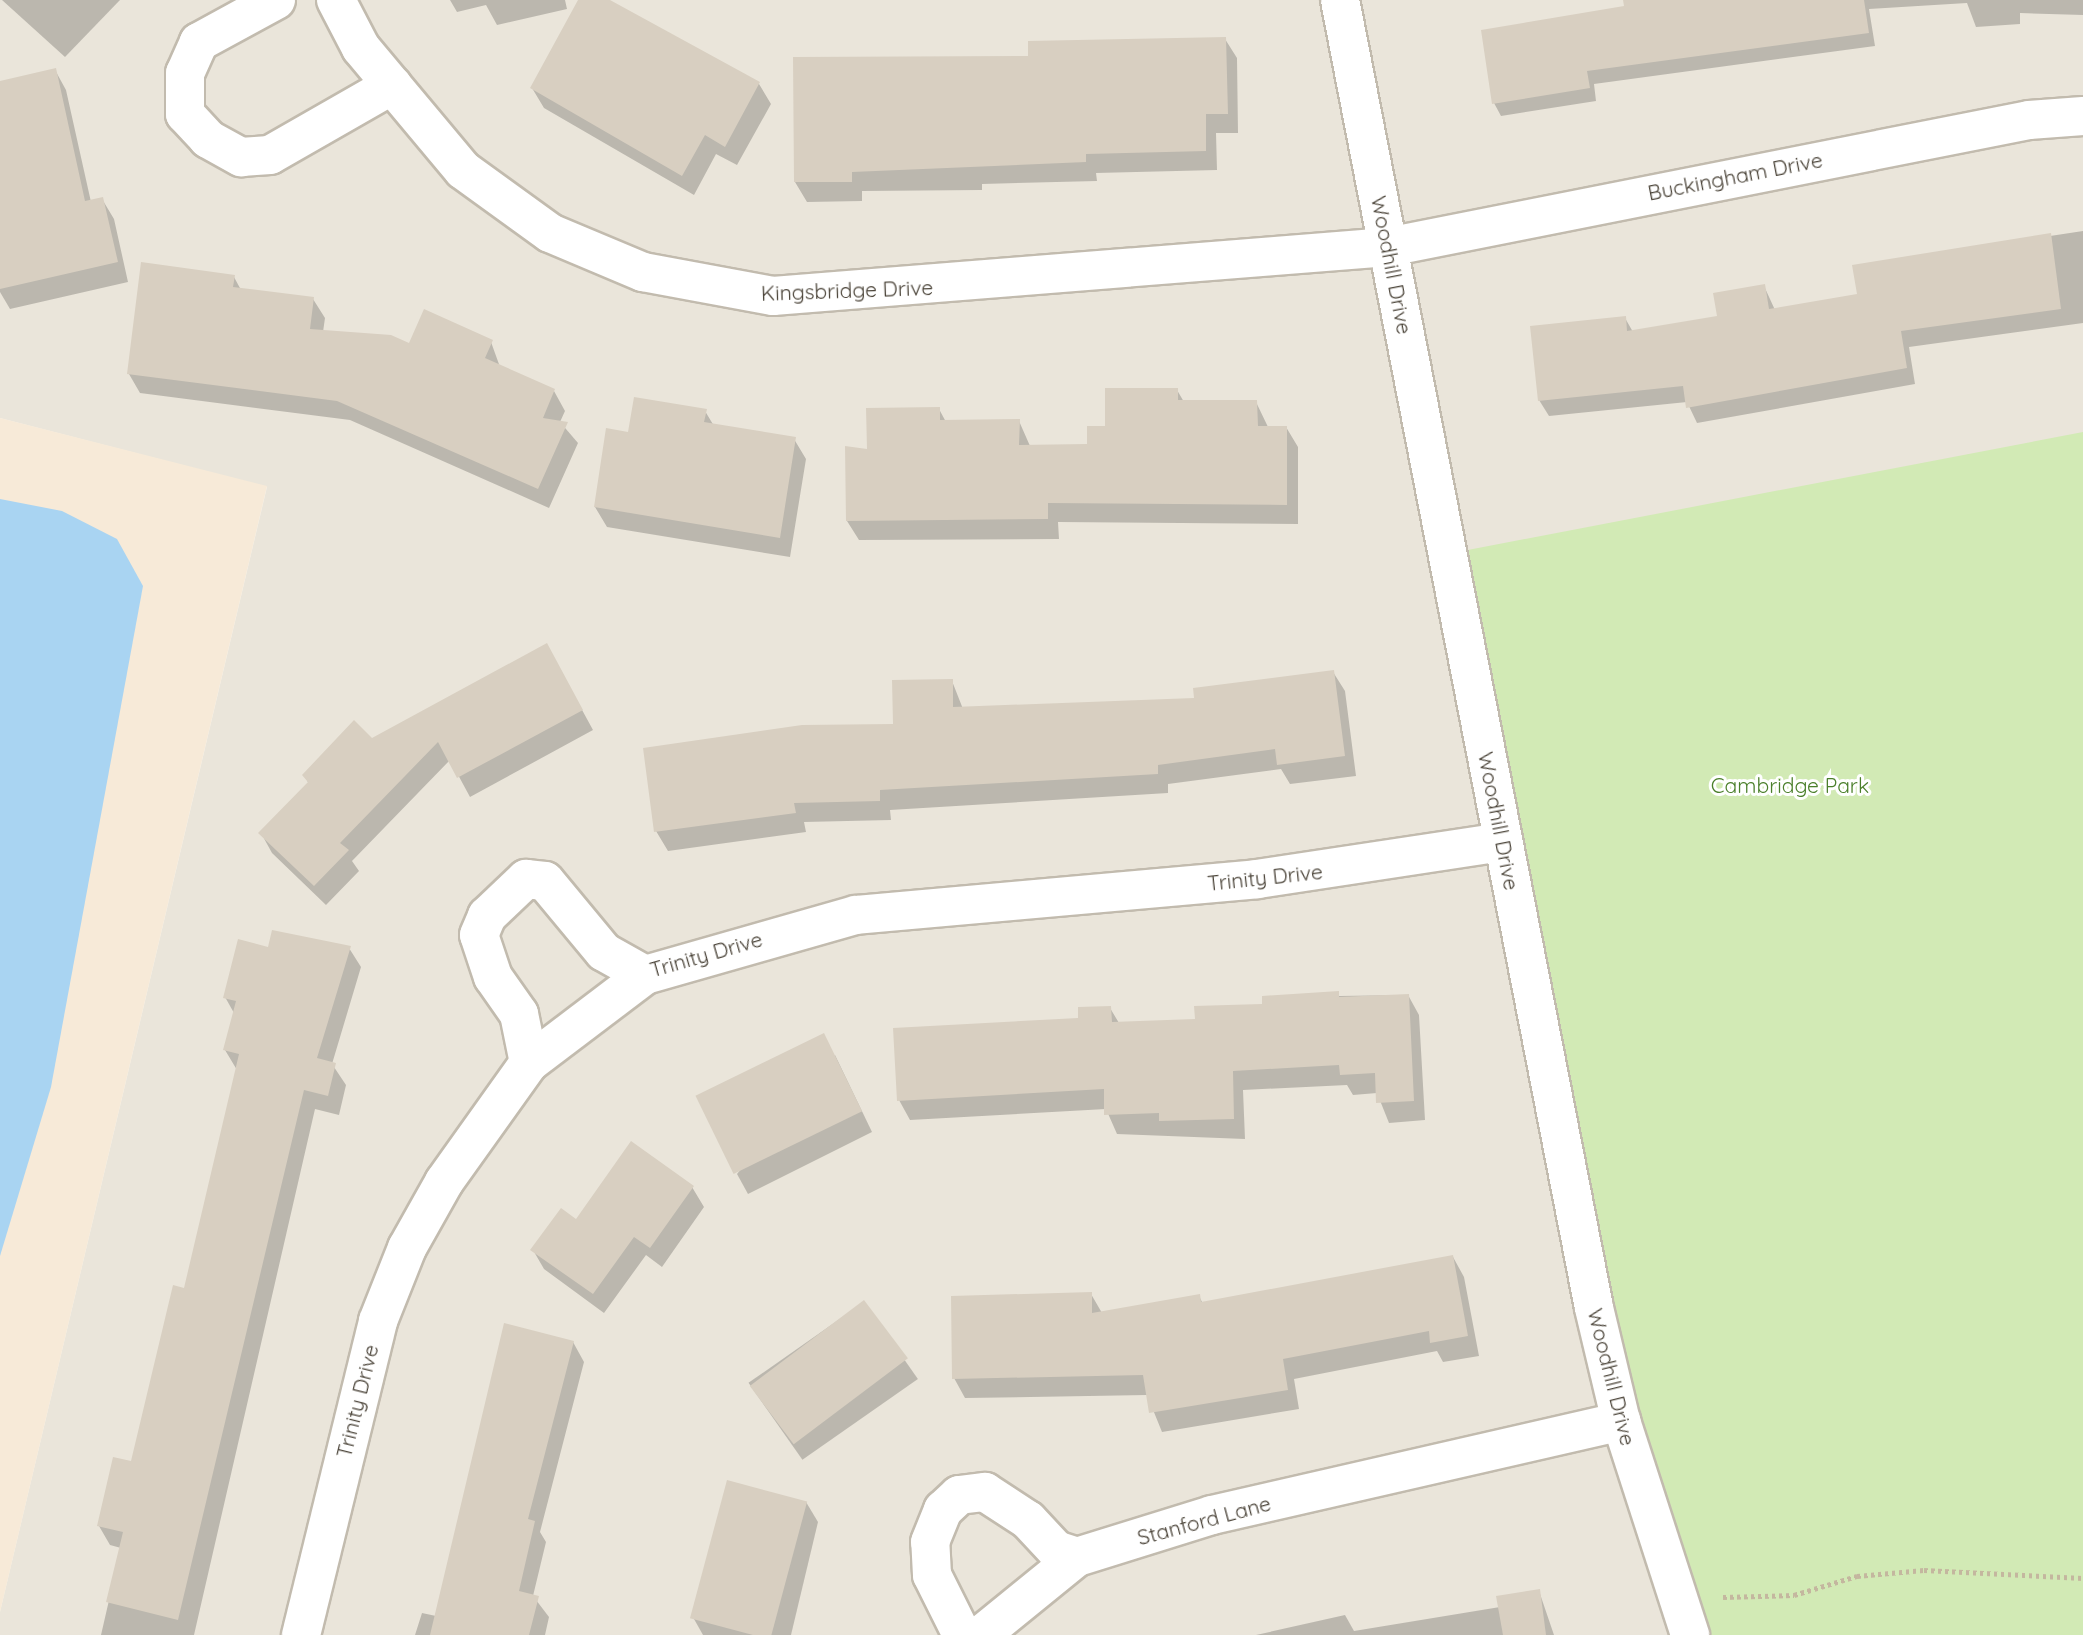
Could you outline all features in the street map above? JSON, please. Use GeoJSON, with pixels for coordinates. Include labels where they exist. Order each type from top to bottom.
{"type":"FeatureCollection","features":[{"type":"Feature","properties":{"kind":"street"},"geometry":{"type":"LineString","coordinates":[[276,0],[199,42],[185,73],[185,114],[208,139],[241,157],[270,155],[392,85]]}},
{"type":"Feature","properties":{"kind":"street","name":"Kingsbridge Drive"},"geometry":{"type":"LineString","coordinates":[[336,0],[361,48],[463,170],[550,233],[643,272],[740,293],[857,293],[1388,247]]}},
{"type":"Feature","properties":{"kind":"street","name":"Woodhill Drive"},"geometry":{"type":"LineString","coordinates":[[1340,0],[1503,842],[1621,1421],[1690,1635]]}},
{"type":"Feature","properties":{"kind":"street","name":"Buckingham Drive"},"geometry":{"type":"LineString","coordinates":[[1388,247],[2029,120],[2083,116]]}},
{"type":"Feature","properties":{"kind":"street","name":"Trinity Drive"},"geometry":{"type":"LineString","coordinates":[[300,1635],[378,1321],[407,1248],[444,1182],[529,1063],[519,1014],[493,976],[479,935],[509,891],[526,879],[545,881],[604,952],[645,975],[856,915],[1257,880],[1503,842]]}},
{"type":"Feature","properties":{"kind":"street"},"geometry":{"type":"LineString","coordinates":[[529,1063],[645,975]]}},
{"type":"Feature","properties":{"kind":"street","name":"Stanford Lane"},"geometry":{"type":"LineString","coordinates":[[1077,1557],[1212,1515],[1621,1421]]}},
{"type":"Feature","properties":{"kind":"street"},"geometry":{"type":"LineString","coordinates":[[962,1635],[932,1575],[930,1542],[943,1510],[959,1495],[985,1492],[1028,1520],[1056,1550],[1077,1557]]}},
{"type":"Feature","properties":{"kind":"street"},"geometry":{"type":"LineString","coordinates":[[981,1635],[1077,1557]]}},
{"type":"Feature","properties":{"kind":"path"},"geometry":{"type":"LineString","coordinates":[[1676,1598],[1794,1595],[1857,1576],[1924,1570],[2083,1578]]}},
{"type":"Feature","properties":{"kind":"shaded area"},"geometry":{"type":"Polygon","coordinates":[[[0,0],[2083,0],[2083,1635],[0,1635],[0,1612],[267,487],[0,418],[0,0]]]}},
{"type":"Feature","properties":{"kind":"shaded area"},"geometry":{"type":"Polygon","coordinates":[[[0,418],[267,486],[0,1612],[0,418]]]}},
{"type":"Feature","properties":{"kind":"green space","name":"Cambridge Park"},"geometry":{"type":"Polygon","coordinates":[[[2083,432],[2083,1635],[1691,1635],[1676,1598],[1447,554],[2083,432]]]}},
{"type":"Feature","properties":{"kind":"water"},"geometry":{"type":"Polygon","coordinates":[[[0,499],[62,511],[117,539],[143,586],[51,1087],[0,1256],[0,499]]]}},
{"type":"Feature","properties":{"kind":"building"},"geometry":{"type":"Polygon","coordinates":[[[578,0],[610,0],[760,82],[725,147],[705,135],[682,176],[530,88],[578,0]]]}},
{"type":"Feature","properties":{"kind":"building"},"geometry":{"type":"Polygon","coordinates":[[[1623,0],[1864,0],[1869,33],[1587,71],[1590,88],[1492,104],[1481,30],[1624,6],[1623,0]]]}},
{"type":"Feature","properties":{"kind":"building"},"geometry":{"type":"Polygon","coordinates":[[[1226,37],[1228,114],[1206,114],[1206,151],[1086,154],[1086,162],[852,172],[852,182],[794,182],[793,57],[1028,56],[1028,41],[1226,37]]]}},
{"type":"Feature","properties":{"kind":"building"},"geometry":{"type":"Polygon","coordinates":[[[56,68],[85,201],[103,197],[118,262],[0,289],[0,81],[56,68]]]}},
{"type":"Feature","properties":{"kind":"building"},"geometry":{"type":"Polygon","coordinates":[[[2051,233],[2061,309],[1901,331],[1907,368],[1686,408],[1683,386],[1538,401],[1530,326],[1626,316],[1627,331],[1717,316],[1713,293],[1765,284],[1769,309],[1857,294],[1852,265],[2051,233]]]}},
{"type":"Feature","properties":{"kind":"building"},"geometry":{"type":"Polygon","coordinates":[[[141,262],[235,275],[233,287],[314,297],[310,329],[391,335],[409,343],[424,309],[493,340],[485,358],[555,389],[543,418],[568,422],[538,489],[337,401],[127,374],[141,262]]]}},
{"type":"Feature","properties":{"kind":"building"},"geometry":{"type":"Polygon","coordinates":[[[1105,388],[1178,388],[1178,400],[1257,400],[1258,426],[1287,426],[1287,505],[1048,503],[1048,519],[846,521],[845,446],[867,449],[866,408],[940,407],[940,420],[1020,419],[1019,445],[1087,444],[1087,426],[1105,426],[1105,388]]]}},
{"type":"Feature","properties":{"kind":"building"},"geometry":{"type":"Polygon","coordinates":[[[634,397],[707,409],[704,422],[796,437],[780,538],[594,507],[606,428],[628,432],[634,397]]]}},
{"type":"Feature","properties":{"kind":"building"},"geometry":{"type":"Polygon","coordinates":[[[547,643],[583,710],[457,778],[438,742],[340,843],[349,850],[314,886],[258,833],[308,782],[302,775],[354,720],[372,738],[547,643]]]}},
{"type":"Feature","properties":{"kind":"building"},"geometry":{"type":"Polygon","coordinates":[[[1334,670],[1345,756],[1277,765],[1275,749],[1158,765],[1158,774],[880,790],[880,801],[794,803],[796,813],[654,832],[643,748],[802,725],[893,724],[892,680],[953,679],[953,707],[1194,698],[1193,688],[1334,670]]]}},
{"type":"Feature","properties":{"kind":"building"},"geometry":{"type":"Polygon","coordinates":[[[272,930],[351,946],[317,1058],[336,1063],[328,1096],[304,1090],[178,1620],[106,1602],[123,1532],[97,1526],[113,1457],[131,1461],[173,1285],[184,1288],[239,1054],[223,1050],[236,1001],[223,998],[238,939],[268,947],[272,930]]]}},
{"type":"Feature","properties":{"kind":"building"},"geometry":{"type":"Polygon","coordinates":[[[1339,991],[1339,997],[1409,994],[1414,1101],[1376,1103],[1375,1073],[1340,1075],[1339,1065],[1233,1071],[1234,1119],[1159,1121],[1159,1113],[1104,1115],[1104,1089],[897,1101],[893,1028],[1078,1018],[1078,1007],[1111,1006],[1112,1022],[1195,1019],[1194,1006],[1262,1004],[1262,996],[1339,991]]]}},
{"type":"Feature","properties":{"kind":"building"},"geometry":{"type":"Polygon","coordinates":[[[824,1033],[862,1111],[734,1174],[695,1096],[824,1033]]]}},
{"type":"Feature","properties":{"kind":"building"},"geometry":{"type":"Polygon","coordinates":[[[631,1141],[694,1186],[650,1248],[634,1237],[593,1294],[530,1250],[561,1208],[576,1219],[631,1141]]]}},
{"type":"Feature","properties":{"kind":"building"},"geometry":{"type":"Polygon","coordinates":[[[1453,1255],[1468,1336],[1430,1343],[1429,1331],[1283,1359],[1288,1390],[1149,1413],[1143,1375],[952,1379],[951,1296],[1092,1292],[1092,1313],[1200,1294],[1201,1302],[1453,1255]]]}},
{"type":"Feature","properties":{"kind":"building"},"geometry":{"type":"Polygon","coordinates":[[[864,1300],[908,1358],[794,1444],[750,1386],[864,1300]]]}},
{"type":"Feature","properties":{"kind":"building"},"geometry":{"type":"Polygon","coordinates":[[[504,1323],[574,1341],[528,1519],[535,1521],[519,1591],[539,1596],[529,1635],[430,1635],[504,1323]]]}},
{"type":"Feature","properties":{"kind":"building"},"geometry":{"type":"Polygon","coordinates":[[[727,1480],[807,1501],[771,1635],[753,1635],[690,1618],[727,1480]]]}},
{"type":"Feature","properties":{"kind":"building"},"geometry":{"type":"Polygon","coordinates":[[[1540,1589],[1546,1635],[1503,1635],[1496,1596],[1540,1589]]]}}]}
